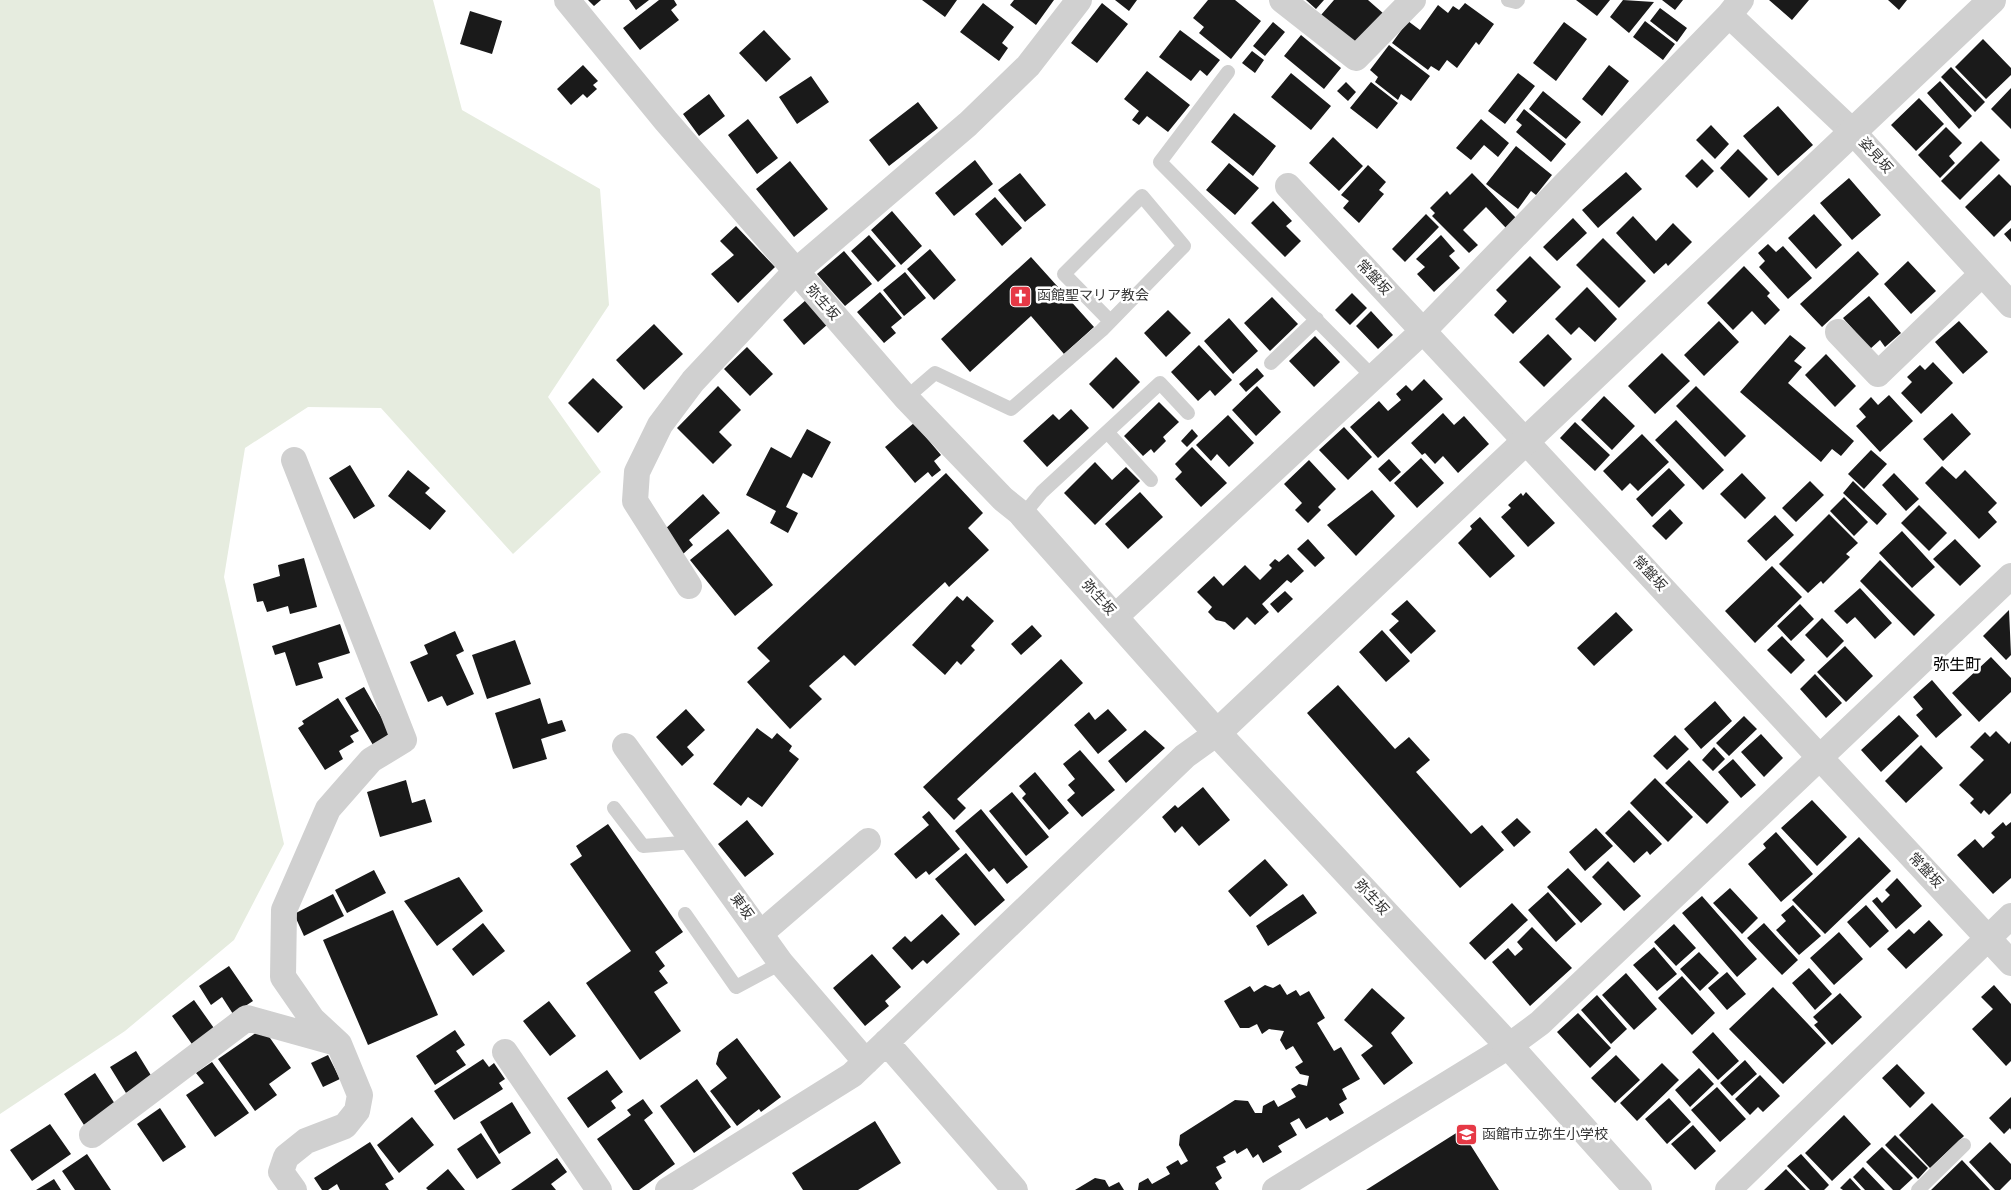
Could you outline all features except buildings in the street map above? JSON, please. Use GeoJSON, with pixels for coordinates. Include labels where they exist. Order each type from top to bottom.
{"type":"FeatureCollection","features":[{"type":"Feature","properties":{"kind":"street","name":"弥生坂"},"geometry":{"type":"LineString","coordinates":[[566,0],[666,121],[906,398],[1003,500],[1023,515],[1115,616],[1217,733],[1509,1046],[1638,1190]]}},
{"type":"Feature","properties":{"kind":"street"},"geometry":{"type":"LineString","coordinates":[[689,586],[635,501],[638,472],[660,425],[693,381],[795,272],[968,124],[1028,66],[1079,0]]}},
{"type":"Feature","properties":{"kind":"street"},"geometry":{"type":"LineString","coordinates":[[1282,0],[1356,58],[1412,0]]}},
{"type":"Feature","properties":{"kind":"street"},"geometry":{"type":"LineString","coordinates":[[668,1190],[852,1075],[1185,756],[1217,733],[1992,0]]}},
{"type":"Feature","properties":{"kind":"street"},"geometry":{"type":"LineString","coordinates":[[1115,616],[1423,331],[1735,7]]}},
{"type":"Feature","properties":{"kind":"street","name":"姿見坂"},"geometry":{"type":"LineString","coordinates":[[1735,7],[1853,132],[2011,305]]}},
{"type":"Feature","properties":{"kind":"street","name":"常盤坂"},"geometry":{"type":"LineString","coordinates":[[1288,186],[2011,963]]}},
{"type":"Feature","properties":{"kind":"street"},"geometry":{"type":"LineString","coordinates":[[1838,332],[1878,374],[1982,274]]}},
{"type":"Feature","properties":{"kind":"street"},"geometry":{"type":"LineString","coordinates":[[294,460],[404,740],[371,760],[328,809],[284,910],[283,977],[312,1019],[338,1044],[360,1095],[358,1111],[345,1126],[306,1141],[286,1157],[281,1172],[294,1190]]}},
{"type":"Feature","properties":{"kind":"street"},"geometry":{"type":"LineString","coordinates":[[1274,1190],[1509,1046],[1540,1023],[2011,576]]}},
{"type":"Feature","properties":{"kind":"street","name":"東坂"},"geometry":{"type":"LineString","coordinates":[[625,746],[781,963],[866,1062]]}},
{"type":"Feature","properties":{"kind":"street"},"geometry":{"type":"LineString","coordinates":[[760,934],[868,841]]}},
{"type":"Feature","properties":{"kind":"street"},"geometry":{"type":"LineString","coordinates":[[1728,1190],[2011,916]]}},
{"type":"Feature","properties":{"kind":"street"},"geometry":{"type":"LineString","coordinates":[[92,1135],[247,1018],[338,1044]]}},
{"type":"Feature","properties":{"kind":"street"},"geometry":{"type":"LineString","coordinates":[[886,1042],[1015,1190]]}},
{"type":"Feature","properties":{"kind":"street"},"geometry":{"type":"LineString","coordinates":[[505,1052],[599,1190]]}},
{"type":"Feature","properties":{"kind":"lane"},"geometry":{"type":"LineString","coordinates":[[1508,0],[1516,2],[1518,0]]}},
{"type":"Feature","properties":{"kind":"lane"},"geometry":{"type":"LineString","coordinates":[[1228,72],[1160,162],[1374,376]]}},
{"type":"Feature","properties":{"kind":"lane"},"geometry":{"type":"LineString","coordinates":[[906,398],[935,373],[1011,409],[1110,321],[1184,246],[1142,196],[1064,274],[1110,321]]}},
{"type":"Feature","properties":{"kind":"lane"},"geometry":{"type":"LineString","coordinates":[[1271,363],[1317,319]]}},
{"type":"Feature","properties":{"kind":"lane"},"geometry":{"type":"LineString","coordinates":[[1023,515],[1042,492],[1160,383],[1188,413]]}},
{"type":"Feature","properties":{"kind":"lane"},"geometry":{"type":"LineString","coordinates":[[1107,432],[1151,480]]}},
{"type":"Feature","properties":{"kind":"lane"},"geometry":{"type":"LineString","coordinates":[[614,808],[644,846],[694,842]]}},
{"type":"Feature","properties":{"kind":"lane"},"geometry":{"type":"LineString","coordinates":[[685,914],[736,987],[781,963]]}},
{"type":"Feature","properties":{"kind":"lane"},"geometry":{"type":"LineString","coordinates":[[1918,1190],[1964,1145]]}},
{"type":"Feature","properties":{"kind":"shaded area"},"geometry":{"type":"Polygon","coordinates":[[[0,0],[433,0],[462,110],[600,189],[609,305],[548,397],[601,472],[513,554],[381,408],[308,407],[245,448],[224,577],[284,844],[234,940],[125,1031],[0,1114],[0,0]]]}},
{"type":"Feature","properties":{"kind":"place","name":"函館聖マリア教会"},"geometry":{"type":"Point","coordinates":[1021,296]}},
{"type":"Feature","properties":{"kind":"place","name":"函館市立弥生小学校"},"geometry":{"type":"Point","coordinates":[1466,1135]}},
{"type":"Feature","properties":{"kind":"district","name":"弥生町"},"geometry":{"type":"Point","coordinates":[1957,666]}}]}
